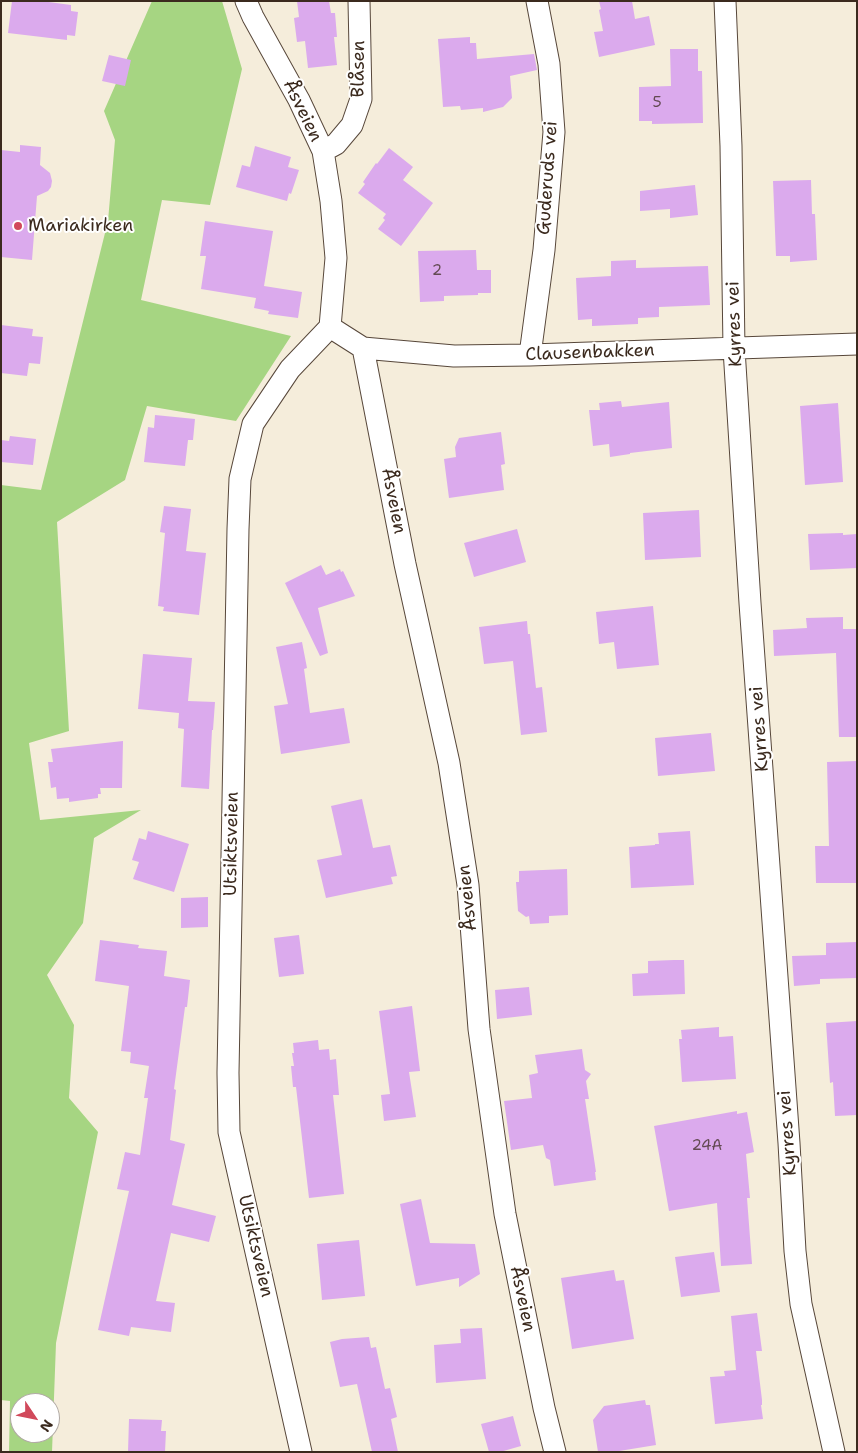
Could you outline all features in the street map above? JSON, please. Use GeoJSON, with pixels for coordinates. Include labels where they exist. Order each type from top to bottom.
{"type":"FeatureCollection","features":[{"type":"Feature","properties":{"kind":"street","name":"Åsveien"},"geometry":{"type":"LineString","coordinates":[[246,1],[323,152],[331,200],[336,258],[330,327]]}},
{"type":"Feature","properties":{"kind":"street","name":"Blåsen"},"geometry":{"type":"LineString","coordinates":[[323,152],[336,144],[352,126],[361,99],[359,1]]}},
{"type":"Feature","properties":{"kind":"street","name":"Guderuds vei"},"geometry":{"type":"LineString","coordinates":[[530,356],[544,250],[554,132],[550,64],[537,1]]}},
{"type":"Feature","properties":{"kind":"street","name":"Kyrres vei"},"geometry":{"type":"LineString","coordinates":[[725,1],[731,146],[734,349],[795,1251],[801,1304],[834,1452]]}},
{"type":"Feature","properties":{"kind":"street","name":"Clausenbakken"},"geometry":{"type":"LineString","coordinates":[[330,327],[363,348],[454,356],[530,356],[857,344]]}},
{"type":"Feature","properties":{"kind":"street","name":"Utsiktsveien"},"geometry":{"type":"LineString","coordinates":[[301,1452],[229,1132],[228,1073],[238,538],[240,479],[253,424],[290,369],[330,327]]}},
{"type":"Feature","properties":{"kind":"street","name":"Åsveien"},"geometry":{"type":"LineString","coordinates":[[363,348],[405,564],[449,763],[468,885],[479,1029],[505,1214],[544,1408],[555,1452]]}},
{"type":"Feature","properties":{"kind":"green space"},"geometry":{"type":"Polygon","coordinates":[[[152,1],[222,1],[242,69],[210,205],[162,200],[141,300],[291,336],[236,421],[147,406],[125,480],[57,522],[69,731],[29,743],[40,820],[141,810],[94,838],[83,923],[47,975],[74,1025],[69,1098],[98,1132],[56,1343],[54,1393],[10,1393],[10,1401],[1,1400],[1,485],[41,490],[108,221],[115,140],[104,111],[152,1]]]}},
{"type":"Feature","properties":{"kind":"green space"},"geometry":{"type":"Polygon","coordinates":[[[10,1401],[10,1443],[52,1443],[52,1452],[9,1452],[10,1401]]]}},
{"type":"Feature","properties":{"kind":"building"},"geometry":{"type":"Polygon","coordinates":[[[12,1],[41,1],[71,5],[71,11],[78,12],[75,36],[67,35],[67,40],[8,33],[12,1]]]}},
{"type":"Feature","properties":{"kind":"building"},"geometry":{"type":"Polygon","coordinates":[[[297,1],[329,1],[331,13],[335,13],[337,37],[334,37],[337,65],[308,68],[305,41],[297,42],[294,18],[299,17],[297,1]]]}},
{"type":"Feature","properties":{"kind":"building"},"geometry":{"type":"Polygon","coordinates":[[[599,1],[632,1],[635,19],[649,16],[655,45],[599,57],[594,32],[603,31],[599,1]]]}},
{"type":"Feature","properties":{"kind":"building"},"geometry":{"type":"Polygon","coordinates":[[[470,37],[470,43],[476,43],[477,59],[534,54],[537,70],[510,76],[512,98],[503,107],[483,112],[483,108],[461,110],[460,106],[443,107],[438,39],[470,37]]]}},
{"type":"Feature","properties":{"kind":"building"},"geometry":{"type":"Polygon","coordinates":[[[670,49],[698,49],[698,71],[702,71],[703,123],[652,124],[652,121],[639,121],[639,87],[671,86],[670,49]]]}},
{"type":"Feature","properties":{"kind":"building"},"geometry":{"type":"Polygon","coordinates":[[[109,55],[131,60],[125,86],[102,81],[109,55]]]}},
{"type":"Feature","properties":{"kind":"building","name":"Mariakirken"},"geometry":{"type":"Polygon","coordinates":[[[20,145],[41,147],[40,165],[50,173],[52,181],[48,191],[37,196],[32,260],[1,257],[1,150],[20,152],[20,145]]]}},
{"type":"Feature","properties":{"kind":"building"},"geometry":{"type":"Polygon","coordinates":[[[255,146],[291,157],[288,167],[299,170],[287,201],[236,187],[242,165],[250,167],[255,146]]]}},
{"type":"Feature","properties":{"kind":"building"},"geometry":{"type":"Polygon","coordinates":[[[389,148],[413,167],[403,180],[433,203],[401,246],[378,229],[385,220],[383,218],[386,214],[358,193],[376,163],[389,148]]]}},
{"type":"Feature","properties":{"kind":"building"},"geometry":{"type":"Polygon","coordinates":[[[811,180],[812,214],[815,214],[817,260],[790,262],[790,256],[776,256],[773,181],[811,180]]]}},
{"type":"Feature","properties":{"kind":"building"},"geometry":{"type":"Polygon","coordinates":[[[695,185],[698,215],[670,218],[670,209],[640,211],[640,191],[695,185]]]}},
{"type":"Feature","properties":{"kind":"building"},"geometry":{"type":"Polygon","coordinates":[[[205,221],[273,231],[264,286],[302,292],[298,318],[268,314],[269,311],[254,308],[256,298],[201,289],[206,256],[200,256],[205,221]]]}},
{"type":"Feature","properties":{"kind":"building"},"geometry":{"type":"Polygon","coordinates":[[[476,250],[477,270],[491,270],[491,293],[444,296],[444,301],[420,302],[418,251],[476,250]]]}},
{"type":"Feature","properties":{"kind":"building"},"geometry":{"type":"Polygon","coordinates":[[[636,260],[636,268],[708,266],[710,305],[659,307],[659,317],[638,318],[638,324],[592,326],[592,319],[578,320],[576,278],[611,276],[611,261],[636,260]]]}},
{"type":"Feature","properties":{"kind":"building"},"geometry":{"type":"Polygon","coordinates":[[[1,325],[33,329],[32,336],[43,337],[40,364],[29,363],[27,376],[1,373],[1,325]]]}},
{"type":"Feature","properties":{"kind":"building"},"geometry":{"type":"Polygon","coordinates":[[[621,401],[622,407],[669,402],[672,448],[610,457],[609,444],[593,446],[589,410],[600,410],[599,403],[621,401]]]}},
{"type":"Feature","properties":{"kind":"building"},"geometry":{"type":"Polygon","coordinates":[[[838,403],[843,482],[805,485],[800,406],[838,403]]]}},
{"type":"Feature","properties":{"kind":"building"},"geometry":{"type":"Polygon","coordinates":[[[155,415],[195,419],[193,440],[188,440],[185,466],[144,462],[148,427],[154,428],[155,415]]]}},
{"type":"Feature","properties":{"kind":"building"},"geometry":{"type":"Polygon","coordinates":[[[501,432],[505,464],[501,465],[504,490],[449,498],[444,459],[456,457],[455,447],[459,438],[501,432]]]}},
{"type":"Feature","properties":{"kind":"building"},"geometry":{"type":"Polygon","coordinates":[[[10,436],[36,439],[33,465],[1,462],[1,440],[9,441],[10,436]]]}},
{"type":"Feature","properties":{"kind":"building"},"geometry":{"type":"Polygon","coordinates":[[[164,506],[191,509],[186,551],[206,553],[199,615],[163,611],[164,607],[158,606],[165,533],[160,532],[164,506]]]}},
{"type":"Feature","properties":{"kind":"building"},"geometry":{"type":"Polygon","coordinates":[[[699,510],[701,557],[645,560],[643,513],[699,510]]]}},
{"type":"Feature","properties":{"kind":"building"},"geometry":{"type":"Polygon","coordinates":[[[517,529],[526,562],[474,577],[464,543],[517,529]]]}},
{"type":"Feature","properties":{"kind":"building"},"geometry":{"type":"Polygon","coordinates":[[[843,533],[843,535],[857,534],[857,568],[810,570],[808,534],[843,533]]]}},
{"type":"Feature","properties":{"kind":"building"},"geometry":{"type":"Polygon","coordinates":[[[321,565],[326,575],[340,569],[341,572],[343,571],[355,596],[318,608],[328,653],[320,656],[285,583],[321,565]]]}},
{"type":"Feature","properties":{"kind":"building"},"geometry":{"type":"Polygon","coordinates":[[[653,606],[659,665],[617,669],[614,642],[599,644],[596,612],[653,606]]]}},
{"type":"Feature","properties":{"kind":"building"},"geometry":{"type":"Polygon","coordinates":[[[843,617],[843,629],[857,629],[857,737],[839,737],[836,653],[774,656],[773,630],[807,628],[806,618],[843,617]]]}},
{"type":"Feature","properties":{"kind":"building"},"geometry":{"type":"Polygon","coordinates":[[[527,621],[536,688],[542,687],[547,732],[521,735],[513,661],[484,664],[479,627],[527,621]]]}},
{"type":"Feature","properties":{"kind":"building"},"geometry":{"type":"Polygon","coordinates":[[[302,642],[307,668],[304,669],[310,713],[344,708],[350,743],[281,754],[274,706],[288,704],[276,647],[302,642]]]}},
{"type":"Feature","properties":{"kind":"building"},"geometry":{"type":"Polygon","coordinates":[[[143,654],[192,658],[188,701],[215,702],[209,789],[181,787],[184,729],[178,728],[179,713],[138,709],[143,654]]]}},
{"type":"Feature","properties":{"kind":"building"},"geometry":{"type":"Polygon","coordinates":[[[711,733],[715,771],[658,776],[655,738],[711,733]]]}},
{"type":"Feature","properties":{"kind":"building"},"geometry":{"type":"Polygon","coordinates":[[[123,741],[122,788],[100,788],[101,794],[98,794],[98,798],[69,802],[69,798],[57,799],[56,787],[51,788],[48,762],[53,762],[51,749],[123,741]]]}},
{"type":"Feature","properties":{"kind":"building"},"geometry":{"type":"Polygon","coordinates":[[[857,761],[857,883],[816,883],[815,846],[829,846],[827,762],[857,761]]]}},
{"type":"Feature","properties":{"kind":"building"},"geometry":{"type":"Polygon","coordinates":[[[362,799],[373,848],[390,845],[397,876],[391,877],[393,884],[326,898],[317,860],[342,855],[331,806],[362,799]]]}},
{"type":"Feature","properties":{"kind":"building"},"geometry":{"type":"Polygon","coordinates":[[[148,831],[189,844],[174,892],[133,879],[139,862],[132,860],[139,838],[146,840],[148,831]]]}},
{"type":"Feature","properties":{"kind":"building"},"geometry":{"type":"Polygon","coordinates":[[[690,831],[694,885],[631,888],[629,847],[659,844],[658,833],[690,831]]]}},
{"type":"Feature","properties":{"kind":"building"},"geometry":{"type":"Polygon","coordinates":[[[567,869],[568,915],[549,916],[549,923],[530,924],[529,916],[526,917],[518,911],[516,882],[519,882],[519,871],[567,869]]]}},
{"type":"Feature","properties":{"kind":"building"},"geometry":{"type":"Polygon","coordinates":[[[208,897],[208,927],[181,928],[181,898],[208,897]]]}},
{"type":"Feature","properties":{"kind":"building"},"geometry":{"type":"Polygon","coordinates":[[[299,935],[304,974],[279,977],[274,938],[299,935]]]}},
{"type":"Feature","properties":{"kind":"building"},"geometry":{"type":"Polygon","coordinates":[[[100,940],[139,945],[138,948],[167,951],[164,976],[190,980],[174,1089],[176,1090],[170,1140],[185,1144],[172,1205],[216,1216],[209,1242],[171,1233],[156,1301],[175,1303],[171,1332],[131,1327],[129,1336],[98,1330],[129,1191],[117,1189],[125,1152],[140,1155],[148,1098],[144,1098],[149,1066],[130,1063],[131,1052],[121,1051],[129,986],[95,981],[100,940]]]}},
{"type":"Feature","properties":{"kind":"building"},"geometry":{"type":"Polygon","coordinates":[[[857,942],[857,978],[820,979],[820,984],[794,986],[792,956],[826,955],[826,943],[857,942]]]}},
{"type":"Feature","properties":{"kind":"building"},"geometry":{"type":"Polygon","coordinates":[[[684,960],[685,994],[633,996],[632,974],[648,973],[648,961],[684,960]]]}},
{"type":"Feature","properties":{"kind":"building"},"geometry":{"type":"Polygon","coordinates":[[[529,987],[532,1015],[497,1019],[495,990],[529,987]]]}},
{"type":"Feature","properties":{"kind":"building"},"geometry":{"type":"Polygon","coordinates":[[[412,1006],[420,1071],[409,1072],[416,1117],[384,1121],[381,1095],[390,1094],[379,1011],[412,1006]]]}},
{"type":"Feature","properties":{"kind":"building"},"geometry":{"type":"Polygon","coordinates":[[[857,1021],[857,1115],[835,1116],[833,1082],[830,1083],[826,1023],[857,1021]]]}},
{"type":"Feature","properties":{"kind":"building"},"geometry":{"type":"Polygon","coordinates":[[[719,1027],[719,1037],[733,1036],[736,1079],[682,1082],[679,1039],[682,1039],[681,1030],[719,1027]]]}},
{"type":"Feature","properties":{"kind":"building"},"geometry":{"type":"Polygon","coordinates":[[[318,1040],[319,1050],[329,1049],[330,1060],[336,1059],[339,1095],[333,1095],[344,1194],[309,1198],[296,1087],[293,1087],[291,1066],[294,1066],[293,1043],[318,1040]]]}},
{"type":"Feature","properties":{"kind":"building"},"geometry":{"type":"Polygon","coordinates":[[[582,1049],[585,1070],[591,1074],[586,1081],[589,1099],[585,1099],[596,1180],[554,1186],[550,1160],[546,1158],[543,1145],[511,1150],[504,1101],[532,1098],[529,1075],[538,1073],[535,1055],[582,1049]]]}},
{"type":"Feature","properties":{"kind":"building"},"geometry":{"type":"Polygon","coordinates":[[[737,1111],[737,1114],[747,1112],[754,1152],[746,1154],[750,1198],[747,1198],[752,1264],[721,1266],[717,1203],[669,1211],[654,1126],[737,1111]]]}},
{"type":"Feature","properties":{"kind":"building"},"geometry":{"type":"Polygon","coordinates":[[[421,1199],[430,1243],[475,1244],[480,1274],[459,1287],[459,1278],[416,1286],[400,1204],[421,1199]]]}},
{"type":"Feature","properties":{"kind":"building"},"geometry":{"type":"Polygon","coordinates":[[[359,1240],[365,1296],[322,1300],[317,1244],[359,1240]]]}},
{"type":"Feature","properties":{"kind":"building"},"geometry":{"type":"Polygon","coordinates":[[[714,1252],[720,1292],[681,1297],[675,1257],[714,1252]]]}},
{"type":"Feature","properties":{"kind":"building"},"geometry":{"type":"Polygon","coordinates":[[[614,1270],[616,1281],[624,1280],[634,1339],[572,1349],[561,1278],[614,1270]]]}},
{"type":"Feature","properties":{"kind":"building"},"geometry":{"type":"Polygon","coordinates":[[[757,1313],[762,1351],[756,1351],[763,1419],[715,1424],[710,1377],[725,1376],[724,1371],[736,1370],[731,1316],[757,1313]]]}},
{"type":"Feature","properties":{"kind":"building"},"geometry":{"type":"Polygon","coordinates":[[[482,1328],[486,1379],[436,1383],[434,1345],[461,1343],[460,1329],[482,1328]]]}},
{"type":"Feature","properties":{"kind":"building"},"geometry":{"type":"Polygon","coordinates":[[[369,1337],[371,1348],[376,1347],[385,1389],[390,1388],[397,1417],[391,1419],[398,1452],[372,1452],[357,1384],[340,1387],[330,1342],[369,1337]]]}},
{"type":"Feature","properties":{"kind":"building"},"geometry":{"type":"Polygon","coordinates":[[[645,1400],[646,1405],[650,1405],[656,1445],[613,1452],[598,1452],[593,1420],[604,1406],[645,1400]]]}},
{"type":"Feature","properties":{"kind":"building"},"geometry":{"type":"Polygon","coordinates":[[[513,1416],[521,1446],[500,1452],[489,1452],[481,1424],[513,1416]]]}},
{"type":"Feature","properties":{"kind":"building"},"geometry":{"type":"Polygon","coordinates":[[[129,1419],[162,1420],[161,1431],[166,1431],[165,1452],[128,1452],[129,1419]]]}},
{"type":"Feature","properties":{"kind":"place","name":"Mariakirken"},"geometry":{"type":"Point","coordinates":[18,226]}}]}
